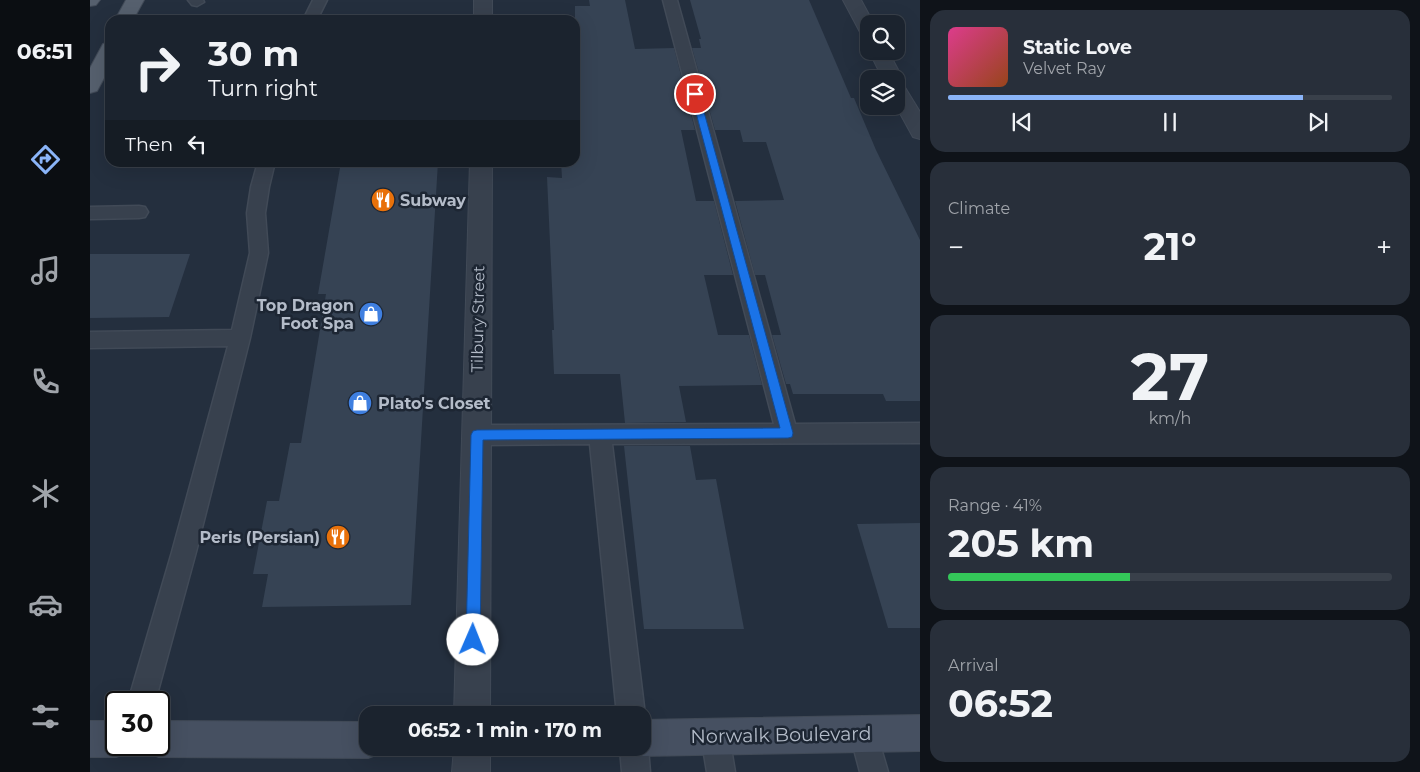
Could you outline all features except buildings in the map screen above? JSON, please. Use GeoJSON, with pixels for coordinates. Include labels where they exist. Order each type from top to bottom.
{"type":"FeatureCollection","features":[{"type":"Feature","properties":{"kind":"main road"},"geometry":{"type":"LineString","coordinates":[[127,15],[135,0]]}},
{"type":"Feature","properties":{"kind":"main road"},"geometry":{"type":"LineString","coordinates":[[90,87],[105,58]]}},
{"type":"Feature","properties":{"kind":"main road","name":"Norwalk Boulevard"},"geometry":{"type":"LineString","coordinates":[[651,738],[920,733]]}},
{"type":"Feature","properties":{"kind":"main road"},"geometry":{"type":"LineString","coordinates":[[90,739],[105,739]]}},
{"type":"Feature","properties":{"kind":"main road"},"geometry":{"type":"LineString","coordinates":[[170,739],[359,740]]}},
{"type":"Feature","properties":{"kind":"street"},"geometry":{"type":"LineString","coordinates":[[483,0],[483,15]]}},
{"type":"Feature","properties":{"kind":"street"},"geometry":{"type":"LineString","coordinates":[[852,0],[860,15]]}},
{"type":"Feature","properties":{"kind":"street"},"geometry":{"type":"LineString","coordinates":[[905,103],[920,132]]}},
{"type":"Feature","properties":{"kind":"street","name":"Tilbury Street"},"geometry":{"type":"LineString","coordinates":[[472,706],[481,167]]}},
{"type":"Feature","properties":{"kind":"street"},"geometry":{"type":"LineString","coordinates":[[471,772],[472,756]]}},
{"type":"Feature","properties":{"kind":"lane"},"geometry":{"type":"LineString","coordinates":[[312,15],[320,0]]}},
{"type":"Feature","properties":{"kind":"lane"},"geometry":{"type":"LineString","coordinates":[[670,0],[788,433]]}},
{"type":"Feature","properties":{"kind":"lane"},"geometry":{"type":"LineString","coordinates":[[144,691],[184,552],[240,338],[258,253],[256,213],[266,167]]}},
{"type":"Feature","properties":{"kind":"lane"},"geometry":{"type":"LineString","coordinates":[[90,212],[139,212]]}},
{"type":"Feature","properties":{"kind":"lane"},"geometry":{"type":"LineString","coordinates":[[90,340],[240,338]]}},
{"type":"Feature","properties":{"kind":"lane"},"geometry":{"type":"LineString","coordinates":[[477,435],[920,432]]}},
{"type":"Feature","properties":{"kind":"lane"},"geometry":{"type":"LineString","coordinates":[[600,434],[630,706]]}},
{"type":"Feature","properties":{"kind":"lane"},"geometry":{"type":"LineString","coordinates":[[864,734],[874,772]]}},
{"type":"Feature","properties":{"kind":"lane"},"geometry":{"type":"LineString","coordinates":[[715,736],[721,772]]}},
{"type":"Feature","properties":{"kind":"lane"},"geometry":{"type":"LineString","coordinates":[[635,756],[636,772]]}},
{"type":"Feature","properties":{"kind":"place","name":"Subway"},"geometry":{"type":"Point","coordinates":[383,200]}},
{"type":"Feature","properties":{"kind":"place","name":"Top Dragon Foot Spa"},"geometry":{"type":"Point","coordinates":[371,314]}},
{"type":"Feature","properties":{"kind":"place","name":"Plato's Closet"},"geometry":{"type":"Point","coordinates":[360,403]}},
{"type":"Feature","properties":{"kind":"place","name":"Peris (Persian)"},"geometry":{"type":"Point","coordinates":[338,537]}},
{"type":"Feature","properties":{"kind":"route"},"geometry":{"type":"LineString","coordinates":[[473,640],[477,435],[788,433],[695,94]]}}]}
